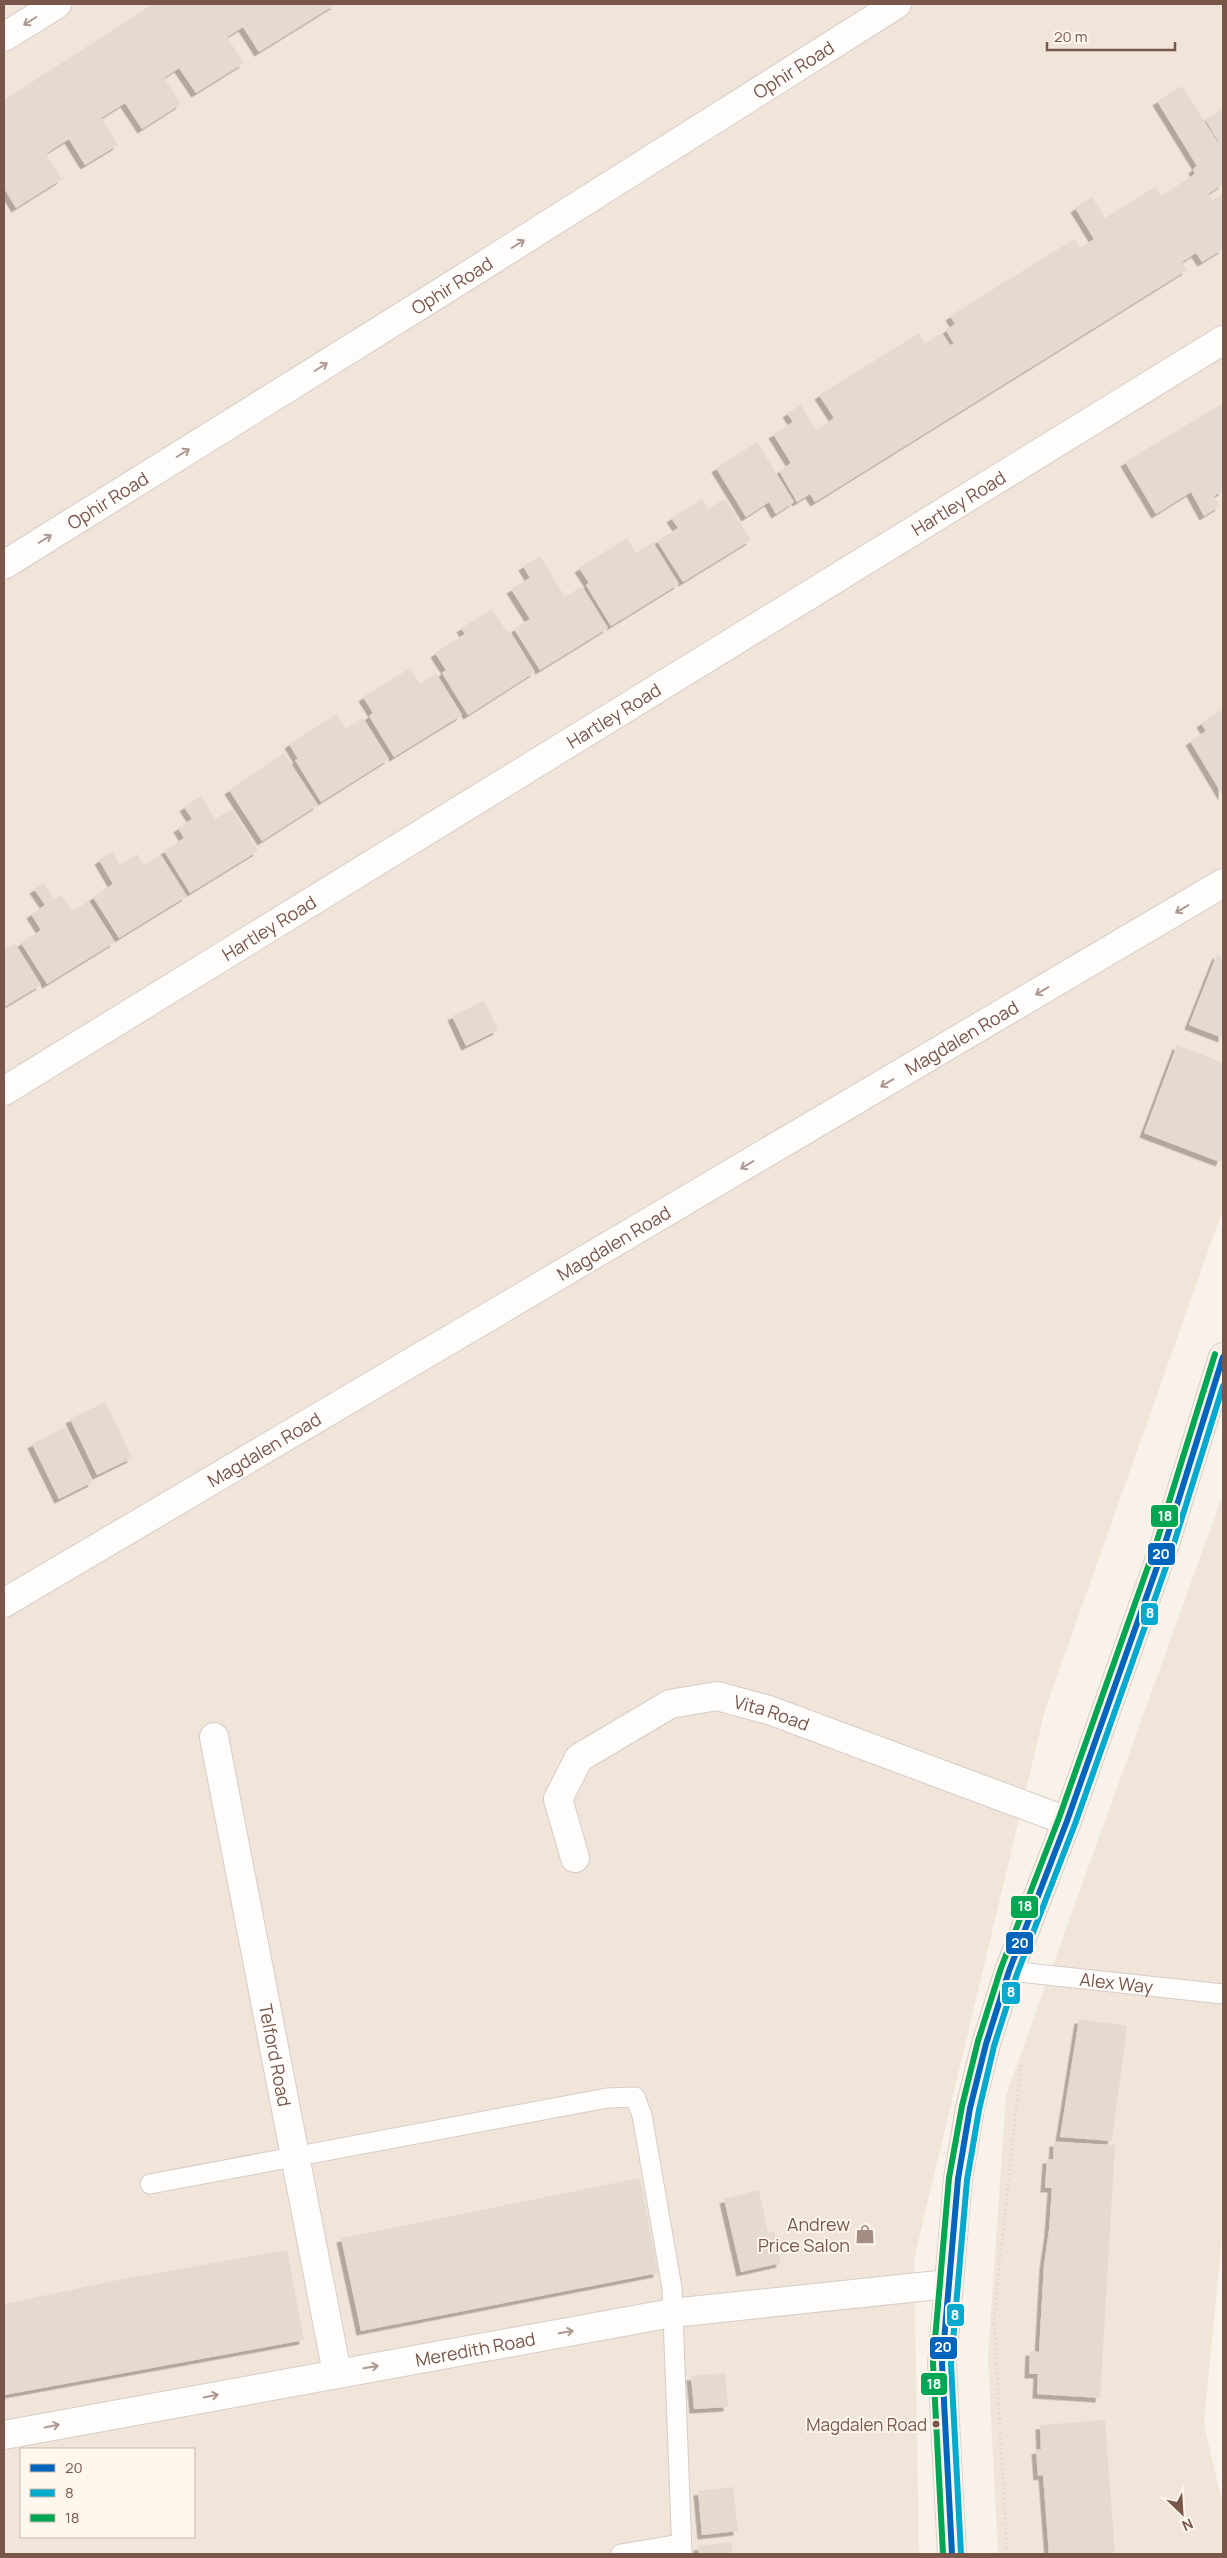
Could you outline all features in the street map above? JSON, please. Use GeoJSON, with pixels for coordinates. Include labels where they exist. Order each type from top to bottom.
{"type":"FeatureCollection","features":[{"type":"Feature","properties":{"kind":"main road"},"geometry":{"type":"LineString","coordinates":[[952,2554],[942,2364],[958,2179],[970,2108],[986,2044],[1009,1970],[1068,1821],[1163,1550],[1223,1357]]}},
{"type":"Feature","properties":{"kind":"street"},"geometry":{"type":"LineString","coordinates":[[4,38],[57,4]]}},
{"type":"Feature","properties":{"kind":"street","name":"Ophir Road"},"geometry":{"type":"LineString","coordinates":[[4,565],[897,4]]}},
{"type":"Feature","properties":{"kind":"street","name":"Hartley Road"},"geometry":{"type":"LineString","coordinates":[[4,1091],[1223,340]]}},
{"type":"Feature","properties":{"kind":"street","name":"Magdalen Road"},"geometry":{"type":"LineString","coordinates":[[4,1603],[1223,883]]}},
{"type":"Feature","properties":{"kind":"street","name":"Vita Road"},"geometry":{"type":"LineString","coordinates":[[575,1858],[558,1799],[580,1758],[670,1704],[717,1696],[769,1710],[1068,1821]]}},
{"type":"Feature","properties":{"kind":"street","name":"Telford Road"},"geometry":{"type":"LineString","coordinates":[[214,1737],[337,2373]]}},
{"type":"Feature","properties":{"kind":"street","name":"Meredith Road"},"geometry":{"type":"LineString","coordinates":[[4,2435],[337,2373],[672,2314],[948,2284]]}},
{"type":"Feature","properties":{"kind":"lane","name":"Alex Way"},"geometry":{"type":"LineString","coordinates":[[1009,1970],[1223,1994]]}},
{"type":"Feature","properties":{"kind":"lane"},"geometry":{"type":"LineString","coordinates":[[150,2184],[607,2098],[635,2097],[642,2115],[672,2288],[681,2549],[621,2554]]}},
{"type":"Feature","properties":{"kind":"shaded area"},"geometry":{"type":"Polygon","coordinates":[[[4,4],[1223,4],[1223,1209],[1045,1710],[914,2259],[919,2554],[4,2554],[4,4]]]}},
{"type":"Feature","properties":{"kind":"shaded area"},"geometry":{"type":"Polygon","coordinates":[[[1223,1494],[1223,2224],[1204,2424],[1223,2507],[1223,2554],[998,2554],[988,2357],[1006,2095],[1223,1494]]]}},
{"type":"Feature","properties":{"kind":"building"},"geometry":{"type":"Polygon","coordinates":[[[153,4],[336,4],[259,52],[243,27],[227,37],[244,63],[196,93],[179,68],[164,78],[181,104],[142,129],[125,103],[101,118],[118,145],[85,165],[69,139],[46,154],[62,179],[16,208],[4,188],[4,100],[153,4]]]}},
{"type":"Feature","properties":{"kind":"building"},"geometry":{"type":"Polygon","coordinates":[[[1182,86],[1223,151],[1223,184],[1208,194],[1212,200],[1223,194],[1223,249],[1202,262],[1196,253],[1182,262],[1187,270],[815,502],[810,494],[797,502],[779,471],[791,463],[773,434],[793,422],[787,413],[801,405],[816,430],[834,418],[819,395],[919,333],[925,343],[942,333],[950,345],[954,344],[946,330],[955,324],[950,316],[1074,239],[1080,248],[1094,239],[1075,208],[1092,197],[1105,218],[1155,187],[1161,196],[1195,174],[1193,169],[1197,166],[1157,101],[1182,86]]]}},
{"type":"Feature","properties":{"kind":"building"},"geometry":{"type":"Polygon","coordinates":[[[1223,109],[1223,150],[1205,119],[1223,109]]]}},
{"type":"Feature","properties":{"kind":"building"},"geometry":{"type":"Polygon","coordinates":[[[1223,403],[1223,491],[1214,496],[1220,506],[1204,516],[1191,492],[1156,514],[1125,462],[1223,403]]]}},
{"type":"Feature","properties":{"kind":"building"},"geometry":{"type":"Polygon","coordinates":[[[757,442],[794,502],[776,514],[769,502],[746,517],[716,468],[757,442]]]}},
{"type":"Feature","properties":{"kind":"building"},"geometry":{"type":"Polygon","coordinates":[[[702,499],[708,509],[725,499],[751,540],[683,582],[657,541],[678,528],[671,518],[702,499]]]}},
{"type":"Feature","properties":{"kind":"building"},"geometry":{"type":"Polygon","coordinates":[[[627,538],[636,553],[653,542],[679,584],[611,626],[586,585],[589,583],[579,568],[627,538]]]}},
{"type":"Feature","properties":{"kind":"building"},"geometry":{"type":"Polygon","coordinates":[[[540,556],[565,597],[582,586],[608,628],[540,670],[514,629],[530,619],[511,589],[530,578],[523,566],[540,556]]]}},
{"type":"Feature","properties":{"kind":"building"},"geometry":{"type":"Polygon","coordinates":[[[492,609],[507,632],[510,631],[535,672],[468,715],[442,673],[446,670],[435,653],[465,634],[461,628],[492,609]]]}},
{"type":"Feature","properties":{"kind":"building"},"geometry":{"type":"Polygon","coordinates":[[[410,668],[420,684],[436,673],[462,715],[394,757],[369,716],[373,713],[363,697],[410,668]]]}},
{"type":"Feature","properties":{"kind":"building"},"geometry":{"type":"Polygon","coordinates":[[[1223,709],[1223,796],[1190,741],[1206,731],[1201,723],[1223,709]]]}},
{"type":"Feature","properties":{"kind":"building"},"geometry":{"type":"Polygon","coordinates":[[[337,714],[346,729],[363,718],[389,759],[321,802],[295,760],[298,759],[289,744],[337,714]]]}},
{"type":"Feature","properties":{"kind":"building"},"geometry":{"type":"Polygon","coordinates":[[[284,753],[318,805],[262,841],[229,790],[284,753]]]}},
{"type":"Feature","properties":{"kind":"building"},"geometry":{"type":"Polygon","coordinates":[[[201,796],[215,819],[232,809],[258,851],[190,893],[164,851],[184,838],[178,828],[192,819],[184,807],[201,796]]]}},
{"type":"Feature","properties":{"kind":"building"},"geometry":{"type":"Polygon","coordinates":[[[112,852],[120,865],[137,854],[144,865],[161,855],[187,896],[119,938],[93,897],[113,884],[99,860],[112,852]]]}},
{"type":"Feature","properties":{"kind":"building"},"geometry":{"type":"Polygon","coordinates":[[[44,883],[54,899],[61,895],[72,911],[89,901],[115,942],[47,984],[21,943],[41,930],[31,914],[45,905],[34,889],[44,883]]]}},
{"type":"Feature","properties":{"kind":"building"},"geometry":{"type":"Polygon","coordinates":[[[15,943],[41,985],[4,1007],[4,950],[15,943]]]}},
{"type":"Feature","properties":{"kind":"building"},"geometry":{"type":"Polygon","coordinates":[[[1217,954],[1223,957],[1223,1038],[1189,1025],[1217,954]]]}},
{"type":"Feature","properties":{"kind":"building"},"geometry":{"type":"Polygon","coordinates":[[[484,1001],[498,1030],[466,1046],[452,1016],[484,1001]]]}},
{"type":"Feature","properties":{"kind":"building"},"geometry":{"type":"Polygon","coordinates":[[[1177,1045],[1223,1063],[1223,1155],[1220,1162],[1144,1133],[1177,1045]]]}},
{"type":"Feature","properties":{"kind":"building"},"geometry":{"type":"Polygon","coordinates":[[[105,1402],[132,1458],[97,1475],[70,1419],[105,1402]]]}},
{"type":"Feature","properties":{"kind":"building"},"geometry":{"type":"Polygon","coordinates":[[[65,1427],[93,1482],[59,1499],[32,1444],[65,1427]]]}},
{"type":"Feature","properties":{"kind":"building"},"geometry":{"type":"Polygon","coordinates":[[[1079,2019],[1127,2026],[1112,2141],[1060,2137],[1079,2019]]]}},
{"type":"Feature","properties":{"kind":"building"},"geometry":{"type":"Polygon","coordinates":[[[1054,2142],[1115,2145],[1100,2398],[1037,2394],[1038,2374],[1029,2374],[1030,2351],[1039,2352],[1044,2265],[1052,2188],[1045,2188],[1047,2159],[1053,2159],[1054,2142]]]}},
{"type":"Feature","properties":{"kind":"building"},"geometry":{"type":"Polygon","coordinates":[[[640,2178],[658,2273],[361,2331],[341,2238],[640,2178]]]}},
{"type":"Feature","properties":{"kind":"building"},"geometry":{"type":"Polygon","coordinates":[[[759,2190],[768,2233],[774,2231],[781,2263],[741,2272],[724,2199],[759,2190]]]}},
{"type":"Feature","properties":{"kind":"building"},"geometry":{"type":"Polygon","coordinates":[[[287,2250],[304,2340],[4,2395],[4,2304],[123,2279],[287,2250]]]}},
{"type":"Feature","properties":{"kind":"building"},"geometry":{"type":"Polygon","coordinates":[[[725,2373],[728,2407],[694,2409],[691,2376],[725,2373]]]}},
{"type":"Feature","properties":{"kind":"building"},"geometry":{"type":"Polygon","coordinates":[[[1105,2420],[1115,2554],[1049,2554],[1043,2475],[1038,2476],[1036,2450],[1041,2449],[1040,2425],[1105,2420]]]}},
{"type":"Feature","properties":{"kind":"building"},"geometry":{"type":"Polygon","coordinates":[[[733,2487],[738,2531],[702,2535],[698,2491],[733,2487]]]}},
{"type":"Feature","properties":{"kind":"building"},"geometry":{"type":"Polygon","coordinates":[[[731,2542],[733,2554],[699,2554],[698,2546],[731,2542]]]}},
{"type":"Feature","properties":{"kind":"transit line","name":"18"},"geometry":{"type":"LineString","coordinates":[[943,2554],[933,2363],[949,2178],[962,2106],[978,2041],[1001,1968],[1059,1818],[1155,1547],[1215,1354]]}},
{"type":"Feature","properties":{"kind":"transit line","name":"20"},"geometry":{"type":"LineString","coordinates":[[952,2554],[942,2364],[958,2179],[970,2108],[986,2044],[1009,1971],[1067,1821],[1163,1550],[1223,1357]]}},
{"type":"Feature","properties":{"kind":"transit line","name":"8"},"geometry":{"type":"LineString","coordinates":[[961,2554],[951,2364],[967,2180],[979,2110],[994,2046],[1017,1974],[1075,1824],[1171,1553],[1223,1386]]}},
{"type":"Feature","properties":{"kind":"place","name":"Andrew Price Salon"},"geometry":{"type":"Point","coordinates":[865,2234]}},
{"type":"Feature","properties":{"kind":"place","name":"Magdalen Road"},"geometry":{"type":"Point","coordinates":[936,2424]}}]}
